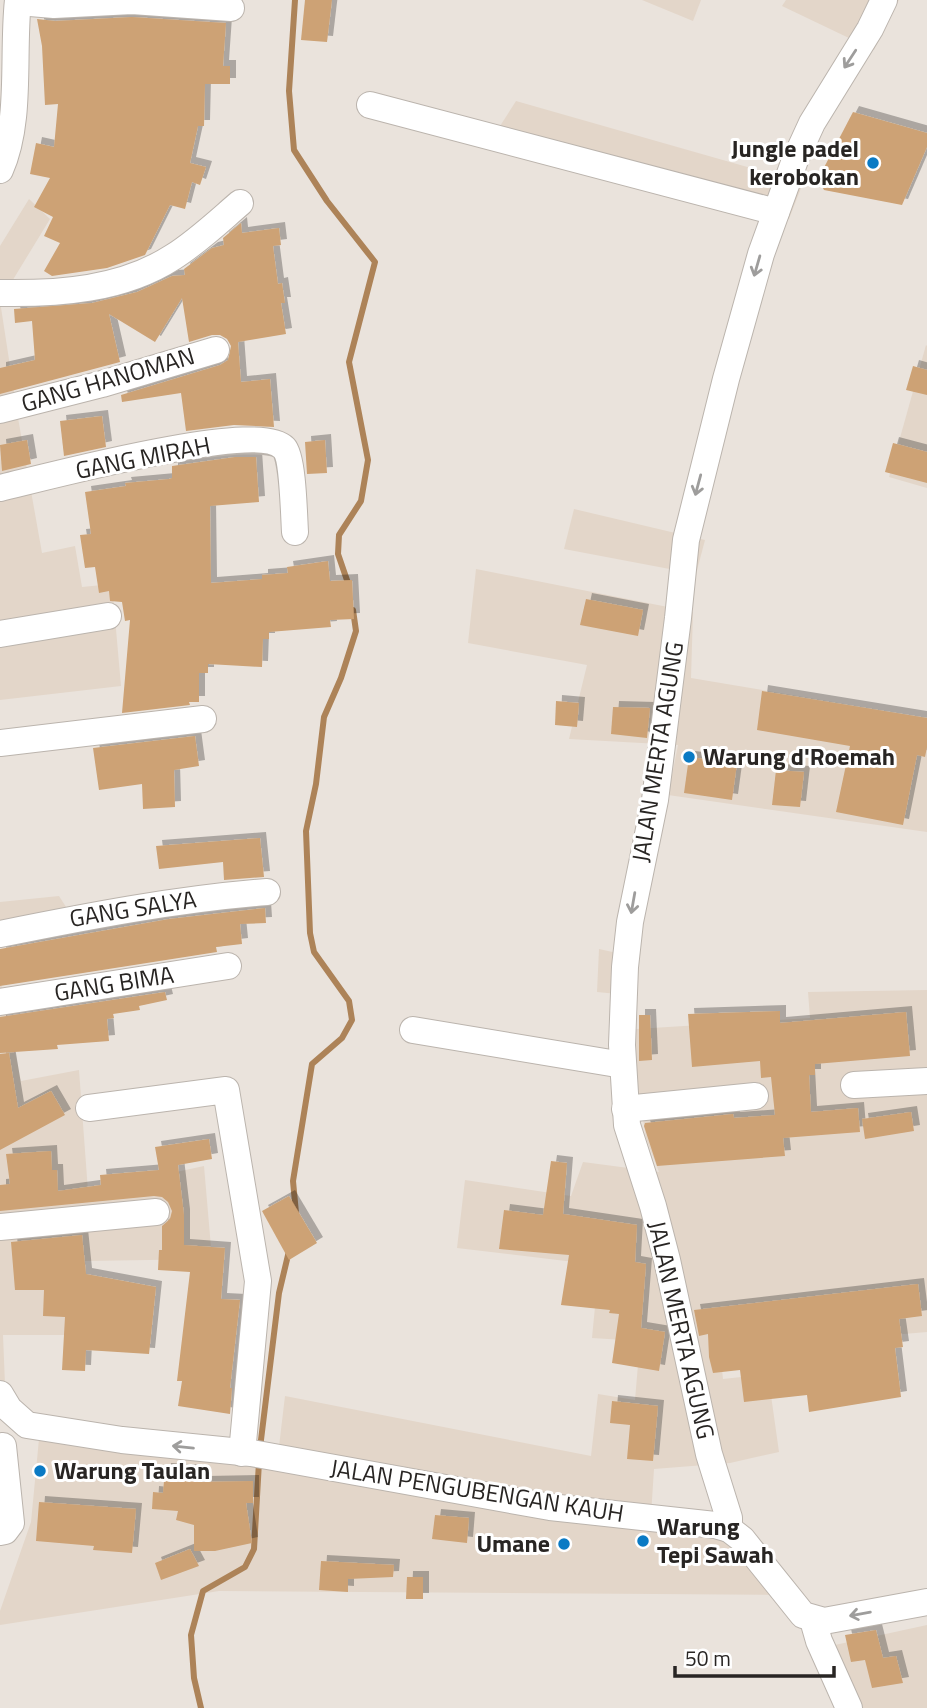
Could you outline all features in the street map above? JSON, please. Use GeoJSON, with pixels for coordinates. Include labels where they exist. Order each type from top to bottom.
{"type":"FeatureCollection","features":[{"type":"Feature","properties":{"kind":"street"},"geometry":{"type":"LineString","coordinates":[[0,170],[10,140],[7,85],[13,10],[132,1],[231,8]]}},
{"type":"Feature","properties":{"kind":"street","name":"JALAN MERTA AGUNG"},"geometry":{"type":"LineString","coordinates":[[729,1529],[729,1518],[709,1454],[687,1345],[663,1247],[627,1125],[623,1065],[625,967],[630,922],[655,800],[676,642],[685,540],[695,495],[775,212],[812,123],[870,29],[881,1]]}},
{"type":"Feature","properties":{"kind":"street"},"geometry":{"type":"LineString","coordinates":[[370,105],[775,212]]}},
{"type":"Feature","properties":{"kind":"street"},"geometry":{"type":"LineString","coordinates":[[0,293],[68,292],[146,272],[172,258],[240,203]]}},
{"type":"Feature","properties":{"kind":"street","name":"GANG HANOMAN"},"geometry":{"type":"LineString","coordinates":[[0,410],[102,384],[216,350]]}},
{"type":"Feature","properties":{"kind":"street","name":"GANG MIRAH"},"geometry":{"type":"LineString","coordinates":[[0,488],[183,446],[265,441],[280,445],[289,455],[295,533]]}},
{"type":"Feature","properties":{"kind":"street"},"geometry":{"type":"LineString","coordinates":[[0,634],[108,616]]}},
{"type":"Feature","properties":{"kind":"street"},"geometry":{"type":"LineString","coordinates":[[0,743],[203,719]]}},
{"type":"Feature","properties":{"kind":"street","name":"GANG SALYA"},"geometry":{"type":"LineString","coordinates":[[0,934],[93,915],[197,899],[267,892]]}},
{"type":"Feature","properties":{"kind":"street","name":"GANG BIMA"},"geometry":{"type":"LineString","coordinates":[[0,1002],[228,966]]}},
{"type":"Feature","properties":{"kind":"street"},"geometry":{"type":"LineString","coordinates":[[412,1030],[623,1065]]}},
{"type":"Feature","properties":{"kind":"street"},"geometry":{"type":"LineString","coordinates":[[854,1086],[927,1082]]}},
{"type":"Feature","properties":{"kind":"street"},"geometry":{"type":"LineString","coordinates":[[89,1108],[226,1090],[258,1281],[256,1455]]}},
{"type":"Feature","properties":{"kind":"street"},"geometry":{"type":"LineString","coordinates":[[625,1109],[755,1096]]}},
{"type":"Feature","properties":{"kind":"street"},"geometry":{"type":"LineString","coordinates":[[0,1227],[156,1212]]}},
{"type":"Feature","properties":{"kind":"street"},"geometry":{"type":"LineString","coordinates":[[0,1394],[9,1409],[27,1425],[18,1436],[1,1447],[11,1523],[5,1531],[0,1532]]}},
{"type":"Feature","properties":{"kind":"street","name":"JALAN PENGUBENGAN KAUH"},"geometry":{"type":"LineString","coordinates":[[27,1425],[122,1440],[256,1455],[550,1507],[715,1525],[729,1529]]}},
{"type":"Feature","properties":{"kind":"street"},"geometry":{"type":"LineString","coordinates":[[729,1529],[742,1539],[803,1615],[813,1620],[824,1621],[927,1602]]}},
{"type":"Feature","properties":{"kind":"street"},"geometry":{"type":"LineString","coordinates":[[813,1620],[819,1641],[849,1708]]}},
{"type":"Feature","properties":{"kind":"shaded area"},"geometry":{"type":"Polygon","coordinates":[[[642,0],[701,0],[693,21],[642,0]]]}},
{"type":"Feature","properties":{"kind":"shaded area"},"geometry":{"type":"Polygon","coordinates":[[[786,0],[899,0],[874,50],[782,6],[786,0]]]}},
{"type":"Feature","properties":{"kind":"shaded area"},"geometry":{"type":"Polygon","coordinates":[[[516,101],[803,183],[789,219],[493,137],[516,101]]]}},
{"type":"Feature","properties":{"kind":"shaded area"},"geometry":{"type":"Polygon","coordinates":[[[29,199],[50,219],[0,301],[0,246],[29,199]]]}},
{"type":"Feature","properties":{"kind":"shaded area"},"geometry":{"type":"Polygon","coordinates":[[[0,301],[42,553],[75,546],[82,587],[112,584],[121,686],[0,700],[0,301]]]}},
{"type":"Feature","properties":{"kind":"shaded area"},"geometry":{"type":"Polygon","coordinates":[[[927,346],[927,488],[889,477],[927,346]]]}},
{"type":"Feature","properties":{"kind":"shaded area"},"geometry":{"type":"Polygon","coordinates":[[[574,509],[705,540],[696,574],[564,549],[574,509]]]}},
{"type":"Feature","properties":{"kind":"shaded area"},"geometry":{"type":"Polygon","coordinates":[[[476,569],[693,612],[691,678],[927,718],[927,832],[668,795],[678,745],[569,739],[587,665],[468,643],[476,569]]]}},
{"type":"Feature","properties":{"kind":"shaded area"},"geometry":{"type":"Polygon","coordinates":[[[59,896],[75,921],[0,938],[0,902],[59,896]]]}},
{"type":"Feature","properties":{"kind":"shaded area"},"geometry":{"type":"Polygon","coordinates":[[[599,949],[635,957],[638,996],[597,992],[599,949]]]}},
{"type":"Feature","properties":{"kind":"shaded area"},"geometry":{"type":"Polygon","coordinates":[[[0,978],[21,1081],[79,1070],[88,1191],[204,1166],[212,1259],[85,1261],[91,1335],[3,1335],[6,1409],[0,1410],[0,978]]]}},
{"type":"Feature","properties":{"kind":"shaded area"},"geometry":{"type":"Polygon","coordinates":[[[927,990],[927,1332],[720,1350],[723,1379],[768,1374],[779,1452],[730,1463],[654,1469],[650,1531],[756,1545],[790,1595],[219,1591],[0,1625],[0,1611],[31,1522],[39,1439],[278,1455],[285,1396],[591,1456],[598,1394],[635,1400],[640,1341],[592,1338],[599,1265],[457,1248],[465,1180],[571,1196],[583,1162],[659,1172],[646,1138],[634,1062],[636,1029],[810,1018],[808,992],[927,990]]]}},
{"type":"Feature","properties":{"kind":"shaded area"},"geometry":{"type":"Polygon","coordinates":[[[927,1625],[927,1708],[856,1708],[821,1648],[927,1625]]]}},
{"type":"Feature","properties":{"kind":"building"},"geometry":{"type":"Polygon","coordinates":[[[305,0],[332,0],[327,42],[301,40],[305,0]]]}},
{"type":"Feature","properties":{"kind":"building"},"geometry":{"type":"Polygon","coordinates":[[[132,17],[226,23],[223,66],[230,66],[230,84],[205,84],[204,126],[198,126],[190,163],[206,167],[200,185],[192,182],[185,209],[170,205],[145,255],[107,268],[52,276],[44,271],[60,243],[44,236],[53,217],[34,207],[50,178],[30,174],[36,143],[54,147],[58,104],[45,105],[42,46],[37,19],[55,21],[132,17]]]}},
{"type":"Feature","properties":{"kind":"building","name":"Jungle padel kerobokan"},"geometry":{"type":"Polygon","coordinates":[[[853,112],[927,133],[927,147],[902,205],[824,190],[818,179],[853,112]]]}},
{"type":"Feature","properties":{"kind":"building"},"geometry":{"type":"Polygon","coordinates":[[[241,223],[242,233],[279,228],[281,245],[273,246],[278,284],[282,283],[285,303],[281,303],[286,334],[238,342],[241,382],[270,379],[274,427],[234,425],[186,431],[181,393],[122,402],[121,395],[220,365],[228,360],[231,346],[227,339],[220,335],[189,342],[182,298],[155,342],[109,314],[120,362],[0,394],[0,368],[35,360],[32,321],[15,323],[14,309],[92,303],[137,292],[172,276],[185,275],[184,269],[212,248],[224,245],[223,238],[241,223]]]}},
{"type":"Feature","properties":{"kind":"building"},"geometry":{"type":"Polygon","coordinates":[[[913,366],[927,370],[927,395],[906,390],[913,366]]]}},
{"type":"Feature","properties":{"kind":"building"},"geometry":{"type":"Polygon","coordinates":[[[102,416],[106,447],[64,456],[60,421],[102,416]]]}},
{"type":"Feature","properties":{"kind":"building"},"geometry":{"type":"Polygon","coordinates":[[[27,440],[31,464],[2,471],[0,445],[27,440]]]}},
{"type":"Feature","properties":{"kind":"building"},"geometry":{"type":"Polygon","coordinates":[[[325,440],[327,473],[307,474],[305,442],[325,440]]]}},
{"type":"Feature","properties":{"kind":"building"},"geometry":{"type":"Polygon","coordinates":[[[893,443],[927,452],[927,483],[885,472],[893,443]]]}},
{"type":"Feature","properties":{"kind":"building"},"geometry":{"type":"Polygon","coordinates":[[[235,457],[256,457],[259,502],[210,506],[211,583],[262,579],[262,575],[288,573],[287,567],[328,561],[330,581],[352,580],[354,619],[330,620],[331,627],[269,632],[269,639],[263,639],[262,667],[208,664],[208,673],[199,673],[199,702],[122,713],[130,620],[125,621],[122,602],[110,601],[109,591],[99,593],[95,567],[85,568],[80,535],[91,534],[85,492],[126,486],[125,483],[169,479],[172,478],[172,466],[235,457]]]}},
{"type":"Feature","properties":{"kind":"building"},"geometry":{"type":"Polygon","coordinates":[[[586,599],[643,610],[638,636],[580,625],[586,599]]]}},
{"type":"Feature","properties":{"kind":"building"},"geometry":{"type":"Polygon","coordinates":[[[762,691],[927,718],[925,757],[917,755],[903,825],[836,812],[850,746],[757,730],[762,691]]]}},
{"type":"Feature","properties":{"kind":"building"},"geometry":{"type":"Polygon","coordinates":[[[556,701],[579,703],[577,727],[555,725],[556,701]]]}},
{"type":"Feature","properties":{"kind":"building"},"geometry":{"type":"Polygon","coordinates":[[[613,707],[650,708],[647,738],[611,734],[613,707]]]}},
{"type":"Feature","properties":{"kind":"building"},"geometry":{"type":"Polygon","coordinates":[[[195,736],[199,766],[174,770],[175,807],[143,809],[142,784],[99,790],[93,748],[195,736]]]}},
{"type":"Feature","properties":{"kind":"building"},"geometry":{"type":"Polygon","coordinates":[[[689,757],[737,763],[732,800],[684,793],[689,757]]]}},
{"type":"Feature","properties":{"kind":"building"},"geometry":{"type":"Polygon","coordinates":[[[776,770],[804,772],[800,807],[772,805],[776,770]]]}},
{"type":"Feature","properties":{"kind":"building"},"geometry":{"type":"Polygon","coordinates":[[[260,838],[264,877],[224,880],[223,862],[159,869],[156,846],[260,838]]]}},
{"type":"Feature","properties":{"kind":"building"},"geometry":{"type":"Polygon","coordinates":[[[265,908],[266,923],[240,924],[242,944],[216,947],[217,952],[0,986],[0,949],[169,919],[265,908]]]}},
{"type":"Feature","properties":{"kind":"building"},"geometry":{"type":"Polygon","coordinates":[[[165,992],[167,1000],[139,1006],[140,1010],[113,1014],[114,1018],[107,1019],[109,1041],[57,1045],[58,1049],[0,1053],[0,1017],[165,992]]]}},
{"type":"Feature","properties":{"kind":"building"},"geometry":{"type":"Polygon","coordinates":[[[780,1011],[780,1023],[906,1012],[910,1056],[815,1064],[815,1075],[809,1075],[811,1112],[858,1108],[860,1132],[783,1138],[785,1156],[657,1166],[645,1123],[733,1114],[734,1118],[775,1115],[771,1077],[761,1078],[760,1061],[692,1067],[688,1014],[780,1011]]]}},
{"type":"Feature","properties":{"kind":"building"},"geometry":{"type":"Polygon","coordinates":[[[639,1015],[650,1015],[652,1060],[639,1061],[639,1015]]]}},
{"type":"Feature","properties":{"kind":"building"},"geometry":{"type":"Polygon","coordinates":[[[9,1053],[18,1108],[51,1091],[65,1115],[0,1150],[0,1054],[9,1053]]]}},
{"type":"Feature","properties":{"kind":"building"},"geometry":{"type":"Polygon","coordinates":[[[911,1112],[914,1131],[865,1139],[862,1119],[911,1112]]]}},
{"type":"Feature","properties":{"kind":"building"},"geometry":{"type":"Polygon","coordinates":[[[209,1139],[212,1159],[178,1165],[184,1215],[184,1245],[225,1248],[221,1299],[240,1300],[230,1388],[230,1414],[178,1406],[182,1381],[177,1381],[190,1272],[158,1270],[159,1250],[162,1250],[162,1226],[170,1219],[172,1211],[168,1202],[162,1197],[154,1196],[0,1211],[0,1185],[10,1184],[6,1154],[51,1151],[52,1170],[57,1170],[58,1191],[101,1185],[100,1175],[159,1170],[155,1147],[209,1139]]]}},
{"type":"Feature","properties":{"kind":"building"},"geometry":{"type":"Polygon","coordinates":[[[551,1161],[567,1163],[563,1214],[637,1225],[635,1262],[646,1264],[641,1328],[665,1332],[659,1371],[612,1363],[619,1314],[609,1313],[610,1310],[561,1305],[569,1255],[499,1249],[504,1210],[543,1215],[551,1161]]]}},
{"type":"Feature","properties":{"kind":"building"},"geometry":{"type":"Polygon","coordinates":[[[289,1196],[317,1243],[289,1260],[262,1211],[289,1196]]]}},
{"type":"Feature","properties":{"kind":"building"},"geometry":{"type":"Polygon","coordinates":[[[82,1235],[86,1274],[156,1287],[149,1354],[86,1350],[85,1371],[62,1370],[65,1317],[43,1316],[44,1290],[15,1290],[11,1242],[82,1235]]]}},
{"type":"Feature","properties":{"kind":"building"},"geometry":{"type":"Polygon","coordinates":[[[918,1284],[922,1316],[899,1319],[903,1347],[895,1348],[901,1397],[809,1412],[807,1395],[744,1402],[740,1370],[713,1373],[708,1334],[699,1336],[694,1310],[918,1284]]]}},
{"type":"Feature","properties":{"kind":"building"},"geometry":{"type":"Polygon","coordinates":[[[612,1401],[658,1406],[653,1461],[627,1459],[630,1425],[610,1423],[612,1401]]]}},
{"type":"Feature","properties":{"kind":"building"},"geometry":{"type":"Polygon","coordinates":[[[165,1469],[202,1471],[201,1482],[253,1481],[253,1503],[246,1503],[252,1543],[215,1551],[194,1551],[194,1525],[176,1520],[178,1511],[152,1509],[153,1492],[163,1493],[165,1469]]]}},
{"type":"Feature","properties":{"kind":"building"},"geometry":{"type":"Polygon","coordinates":[[[39,1502],[136,1509],[132,1553],[93,1550],[94,1546],[36,1541],[39,1502]]]}},
{"type":"Feature","properties":{"kind":"building"},"geometry":{"type":"Polygon","coordinates":[[[435,1515],[469,1518],[467,1543],[432,1539],[435,1515]]]}},
{"type":"Feature","properties":{"kind":"building"},"geometry":{"type":"Polygon","coordinates":[[[190,1549],[199,1566],[161,1580],[155,1563],[190,1549]]]}},
{"type":"Feature","properties":{"kind":"building"},"geometry":{"type":"Polygon","coordinates":[[[321,1561],[394,1565],[393,1577],[348,1579],[348,1592],[319,1590],[321,1561]]]}},
{"type":"Feature","properties":{"kind":"building"},"geometry":{"type":"Polygon","coordinates":[[[407,1577],[423,1577],[423,1599],[406,1599],[407,1577]]]}},
{"type":"Feature","properties":{"kind":"building"},"geometry":{"type":"Polygon","coordinates":[[[876,1630],[883,1658],[896,1656],[903,1683],[872,1688],[865,1660],[851,1662],[845,1635],[876,1630]]]}},
{"type":"Feature","properties":{"kind":"waterway"},"geometry":{"type":"LineString","coordinates":[[295,0],[289,91],[294,150],[327,201],[375,262],[349,362],[368,460],[361,501],[339,535],[338,554],[349,586]]}},
{"type":"Feature","properties":{"kind":"waterway"},"geometry":{"type":"LineString","coordinates":[[296,1213],[293,1181],[312,1064],[342,1038],[352,1020],[349,1001],[314,952],[310,933],[306,831],[316,784],[324,717],[341,678],[356,631],[353,610]]}},
{"type":"Feature","properties":{"kind":"waterway"},"geometry":{"type":"LineString","coordinates":[[260,1448],[279,1293],[289,1251]]}},
{"type":"Feature","properties":{"kind":"waterway"},"geometry":{"type":"LineString","coordinates":[[201,1708],[194,1678],[191,1635],[203,1591],[245,1567],[254,1549],[259,1462]]}},
{"type":"Feature","properties":{"kind":"place","name":"Jungle padel kerobokan"},"geometry":{"type":"Point","coordinates":[873,163]}},
{"type":"Feature","properties":{"kind":"place","name":"Warung d'Roemah"},"geometry":{"type":"Point","coordinates":[689,757]}},
{"type":"Feature","properties":{"kind":"place","name":"Warung Taulan"},"geometry":{"type":"Point","coordinates":[40,1471]}},
{"type":"Feature","properties":{"kind":"place","name":"Warung Tepi Sawah"},"geometry":{"type":"Point","coordinates":[643,1541]}},
{"type":"Feature","properties":{"kind":"place","name":"Umane"},"geometry":{"type":"Point","coordinates":[564,1544]}}]}
